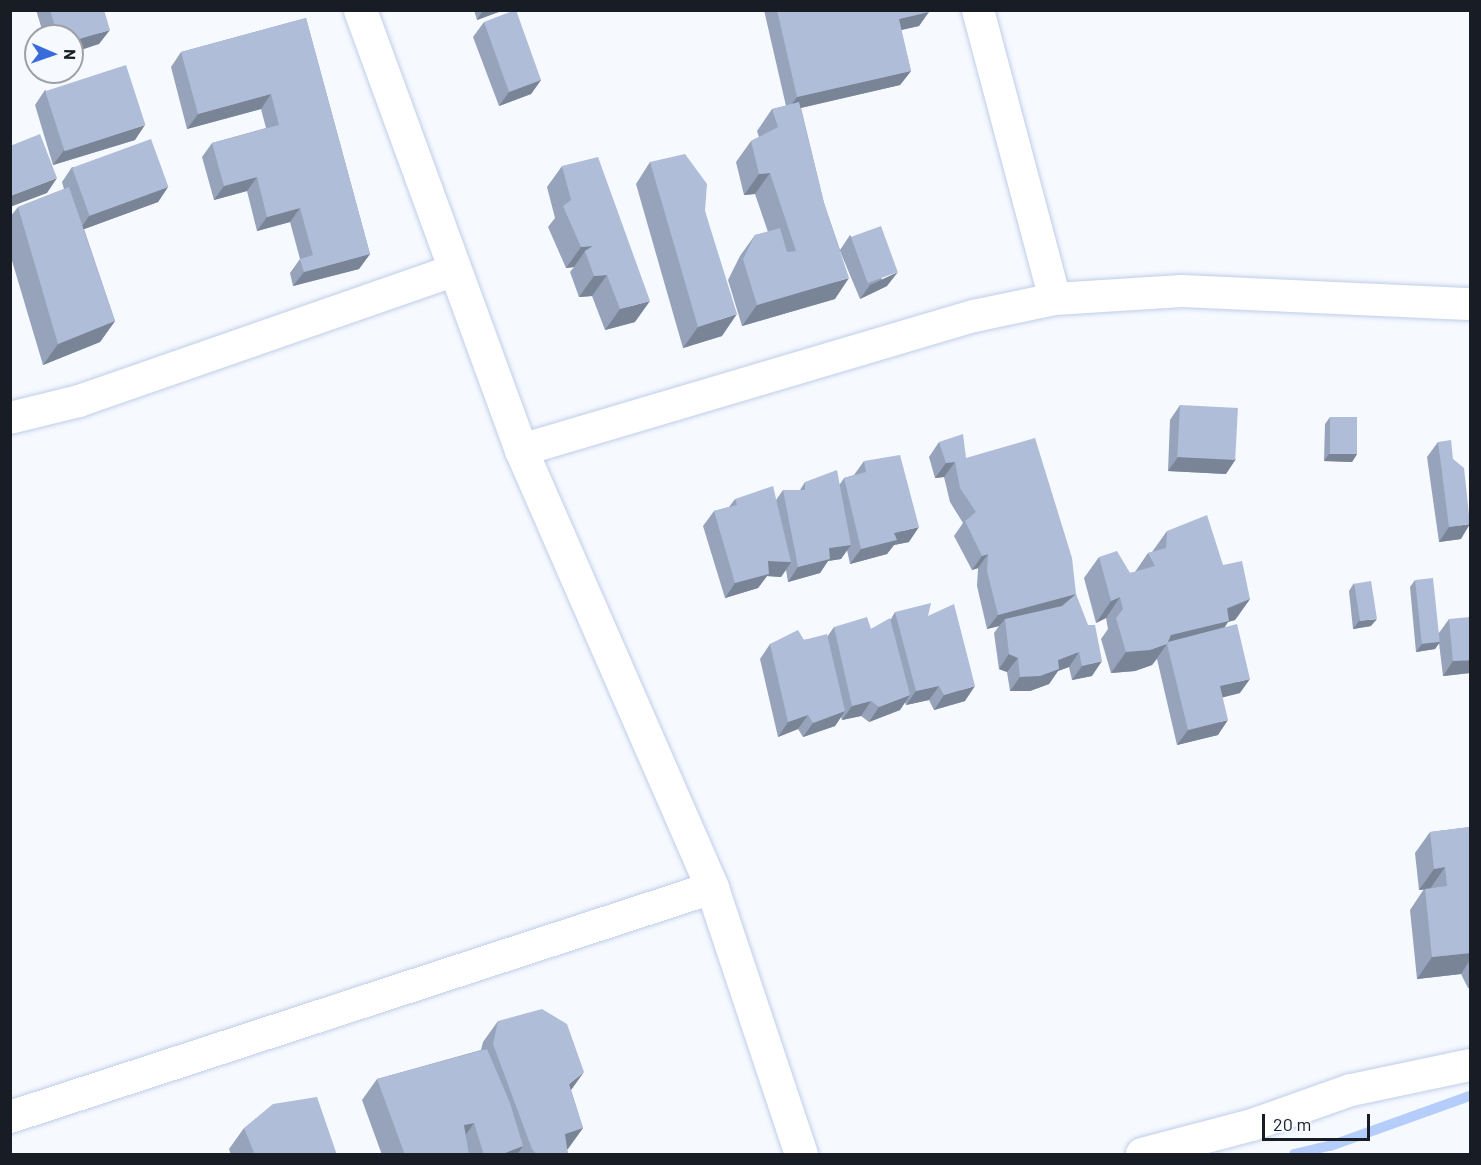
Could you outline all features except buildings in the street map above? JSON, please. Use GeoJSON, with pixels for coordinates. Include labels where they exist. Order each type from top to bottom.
{"type":"FeatureCollection","features":[{"type":"Feature","properties":{"kind":"main road"},"geometry":{"type":"LineString","coordinates":[[360,10],[521,450],[712,888],[801,1155]]}},
{"type":"Feature","properties":{"kind":"street"},"geometry":{"type":"LineString","coordinates":[[978,10],[1055,299]]}},
{"type":"Feature","properties":{"kind":"street"},"geometry":{"type":"LineString","coordinates":[[10,418],[79,401],[455,270]]}},
{"type":"Feature","properties":{"kind":"street"},"geometry":{"type":"LineString","coordinates":[[521,450],[974,316],[1055,299],[1182,291],[1470,304]]}},
{"type":"Feature","properties":{"kind":"street"},"geometry":{"type":"LineString","coordinates":[[10,1117],[712,888]]}},
{"type":"Feature","properties":{"kind":"street"},"geometry":{"type":"LineString","coordinates":[[1142,1155],[1252,1125],[1351,1090],[1470,1065]]}},
{"type":"Feature","properties":{"kind":"waterway"},"geometry":{"type":"LineString","coordinates":[[1294,1154],[1330,1146],[1470,1096]]}}]}
